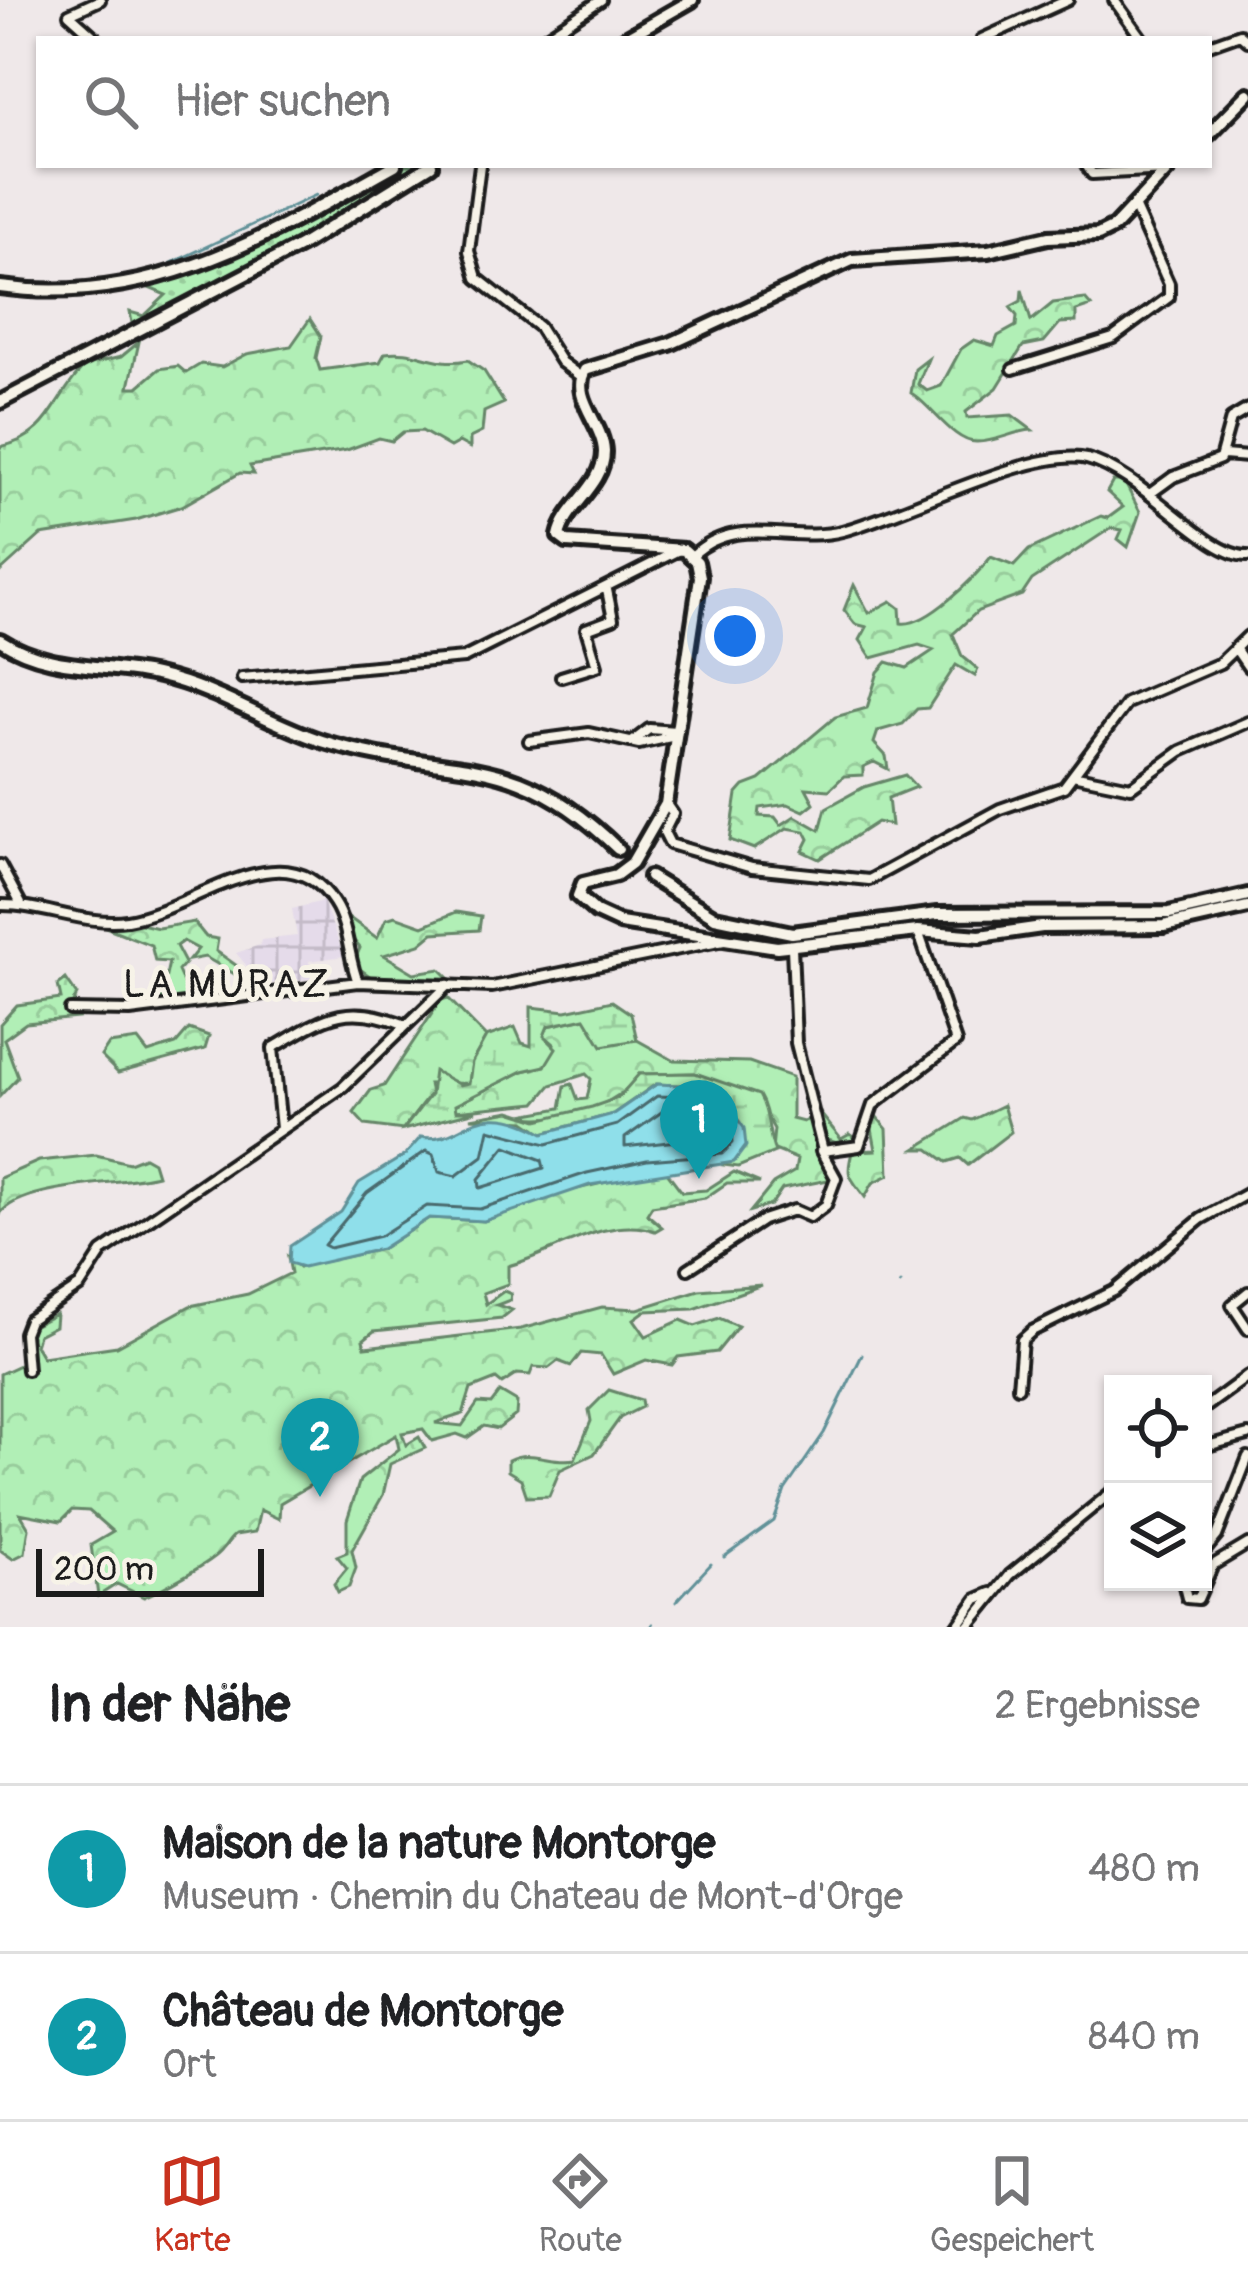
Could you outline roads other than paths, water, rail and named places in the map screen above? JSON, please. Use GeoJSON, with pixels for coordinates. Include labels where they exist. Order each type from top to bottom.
{"type":"FeatureCollection","features":[{"type":"Feature","properties":{"kind":"street"},"geometry":{"type":"LineString","coordinates":[[94,36],[69,14],[100,0]]}},
{"type":"Feature","properties":{"kind":"street"},"geometry":{"type":"LineString","coordinates":[[547,36],[601,0]]}},
{"type":"Feature","properties":{"kind":"street"},"geometry":{"type":"LineString","coordinates":[[629,36],[692,0]]}},
{"type":"Feature","properties":{"kind":"street"},"geometry":{"type":"LineString","coordinates":[[989,36],[1068,0]]}},
{"type":"Feature","properties":{"kind":"street"},"geometry":{"type":"LineString","coordinates":[[1114,0],[1140,36]]}},
{"type":"Feature","properties":{"kind":"street"},"geometry":{"type":"LineString","coordinates":[[1212,44],[1240,34],[1248,41]]}},
{"type":"Feature","properties":{"kind":"street"},"geometry":{"type":"LineString","coordinates":[[1212,131],[1248,94]]}},
{"type":"Feature","properties":{"kind":"street"},"geometry":{"type":"LineString","coordinates":[[0,287],[81,292],[196,268],[389,168]]}},
{"type":"Feature","properties":{"kind":"street"},"geometry":{"type":"LineString","coordinates":[[0,402],[300,246],[426,168]]}},
{"type":"Feature","properties":{"kind":"street"},"geometry":{"type":"LineString","coordinates":[[480,168],[469,251],[477,278],[539,327],[561,362],[580,377],[604,457],[559,536],[567,542],[687,552]]}},
{"type":"Feature","properties":{"kind":"street"},"geometry":{"type":"LineString","coordinates":[[1088,168],[1105,177],[1164,168]]}},
{"type":"Feature","properties":{"kind":"street"},"geometry":{"type":"LineString","coordinates":[[580,377],[594,366],[678,341],[844,262],[893,253],[988,250],[1048,236],[1092,236],[1114,227],[1169,168]]}},
{"type":"Feature","properties":{"kind":"street"},"geometry":{"type":"LineString","coordinates":[[1013,369],[1113,338],[1142,322],[1169,297],[1169,284],[1137,202]]}},
{"type":"Feature","properties":{"kind":"street"},"geometry":{"type":"LineString","coordinates":[[1224,455],[1231,419],[1248,409]]}},
{"type":"Feature","properties":{"kind":"street"},"geometry":{"type":"LineString","coordinates":[[1151,493],[1224,455],[1248,458]]}},
{"type":"Feature","properties":{"kind":"street"},"geometry":{"type":"LineString","coordinates":[[242,678],[452,661],[737,533],[838,533],[1003,474],[1065,459],[1098,463],[1151,493],[1224,554],[1248,556]]}},
{"type":"Feature","properties":{"kind":"street"},"geometry":{"type":"LineString","coordinates":[[687,552],[700,577],[666,804],[632,863],[616,875],[581,884],[579,898],[620,923],[792,947],[919,931],[1164,926],[1248,907]]}},
{"type":"Feature","properties":{"kind":"street"},"geometry":{"type":"LineString","coordinates":[[561,677],[597,666],[586,629],[614,619],[607,590]]}},
{"type":"Feature","properties":{"kind":"street"},"geometry":{"type":"LineString","coordinates":[[666,804],[674,814],[664,832],[670,844],[752,868],[824,871],[862,881],[1000,809],[1064,788],[1127,703],[1237,651],[1248,636]]}},
{"type":"Feature","properties":{"kind":"street"},"geometry":{"type":"LineString","coordinates":[[0,640],[47,662],[138,671],[198,687],[338,746],[512,776],[560,801],[618,849]]}},
{"type":"Feature","properties":{"kind":"street"},"geometry":{"type":"LineString","coordinates":[[1237,651],[1248,667]]}},
{"type":"Feature","properties":{"kind":"street"},"geometry":{"type":"LineString","coordinates":[[1077,776],[1131,787],[1181,751],[1248,722]]}},
{"type":"Feature","properties":{"kind":"street"},"geometry":{"type":"LineString","coordinates":[[529,741],[589,733],[631,743],[676,734]]}},
{"type":"Feature","properties":{"kind":"street"},"geometry":{"type":"LineString","coordinates":[[0,865],[21,904]]}},
{"type":"Feature","properties":{"kind":"street"},"geometry":{"type":"LineString","coordinates":[[0,904],[123,921],[191,902],[246,877],[298,869],[314,878],[335,905],[358,982]]}},
{"type":"Feature","properties":{"kind":"street"},"geometry":{"type":"LineString","coordinates":[[650,878],[707,914],[781,932],[965,914],[1169,913],[1248,895]]}},
{"type":"Feature","properties":{"kind":"street"},"geometry":{"type":"LineString","coordinates":[[965,914],[967,932]]}},
{"type":"Feature","properties":{"kind":"street"},"geometry":{"type":"LineString","coordinates":[[822,1151],[859,1146],[874,1105],[956,1042],[919,931]]}},
{"type":"Feature","properties":{"kind":"street"},"geometry":{"type":"LineString","coordinates":[[70,1010],[130,1011],[358,982],[520,982],[604,968],[685,944],[720,944],[724,938]]}},
{"type":"Feature","properties":{"kind":"street"},"geometry":{"type":"LineString","coordinates":[[688,1269],[763,1220],[794,1210],[810,1217],[826,1205],[836,1178],[822,1151],[796,1043],[792,947]]}},
{"type":"Feature","properties":{"kind":"street"},"geometry":{"type":"LineString","coordinates":[[27,1370],[24,1333],[29,1320],[70,1295],[102,1252],[357,1076],[450,984]]}},
{"type":"Feature","properties":{"kind":"street"},"geometry":{"type":"LineString","coordinates":[[281,1128],[273,1048],[310,1024],[350,1012],[375,1012],[406,1025]]}},
{"type":"Feature","properties":{"kind":"street"},"geometry":{"type":"LineString","coordinates":[[1018,1387],[1022,1340],[1032,1330],[1114,1291],[1201,1219],[1248,1192]]}},
{"type":"Feature","properties":{"kind":"street"},"geometry":{"type":"LineString","coordinates":[[1248,1292],[1232,1305],[1248,1329]]}},
{"type":"Feature","properties":{"kind":"street"},"geometry":{"type":"LineString","coordinates":[[1212,1402],[1248,1376]]}},
{"type":"Feature","properties":{"kind":"street"},"geometry":{"type":"LineString","coordinates":[[1212,1445],[1248,1435]]}},
{"type":"Feature","properties":{"kind":"street"},"geometry":{"type":"LineString","coordinates":[[1212,1542],[1248,1457]]}},
{"type":"Feature","properties":{"kind":"street"},"geometry":{"type":"LineString","coordinates":[[968,1627],[993,1593],[1104,1499]]}},
{"type":"Feature","properties":{"kind":"street"},"geometry":{"type":"LineString","coordinates":[[1212,1567],[1248,1544]]}},
{"type":"Feature","properties":{"kind":"street"},"geometry":{"type":"LineString","coordinates":[[957,1627],[977,1599],[993,1593]]}},
{"type":"Feature","properties":{"kind":"water"},"geometry":{"type":"Polygon","coordinates":[[[657,1084],[698,1086],[735,1115],[744,1128],[746,1146],[734,1162],[590,1185],[484,1221],[429,1218],[381,1249],[303,1267],[289,1263],[290,1246],[341,1212],[359,1183],[405,1155],[421,1137],[501,1118],[544,1133],[613,1114],[657,1084]]]}},
{"type":"Feature","properties":{"kind":"waterway"},"geometry":{"type":"LineString","coordinates":[[161,268],[316,195]]}},
{"type":"Feature","properties":{"kind":"waterway"},"geometry":{"type":"LineString","coordinates":[[724,1557],[774,1521],[785,1490],[824,1433],[862,1355]]}},
{"type":"Feature","properties":{"kind":"waterway"},"geometry":{"type":"LineString","coordinates":[[676,1602],[711,1564]]}},
{"type":"Feature","properties":{"kind":"tunnel"},"geometry":{"type":"LineString","coordinates":[[618,849],[650,877]]}},
{"type":"Feature","properties":{"kind":"place","name":"Maison de la nature Montorge"},"geometry":{"type":"Point","coordinates":[699,1179]}},
{"type":"Feature","properties":{"kind":"place","name":"Château de Montorge"},"geometry":{"type":"Point","coordinates":[320,1497]}},
{"type":"Feature","properties":{"kind":"district","name":"LA MURAZ"},"geometry":{"type":"Point","coordinates":[227,983]}}]}
